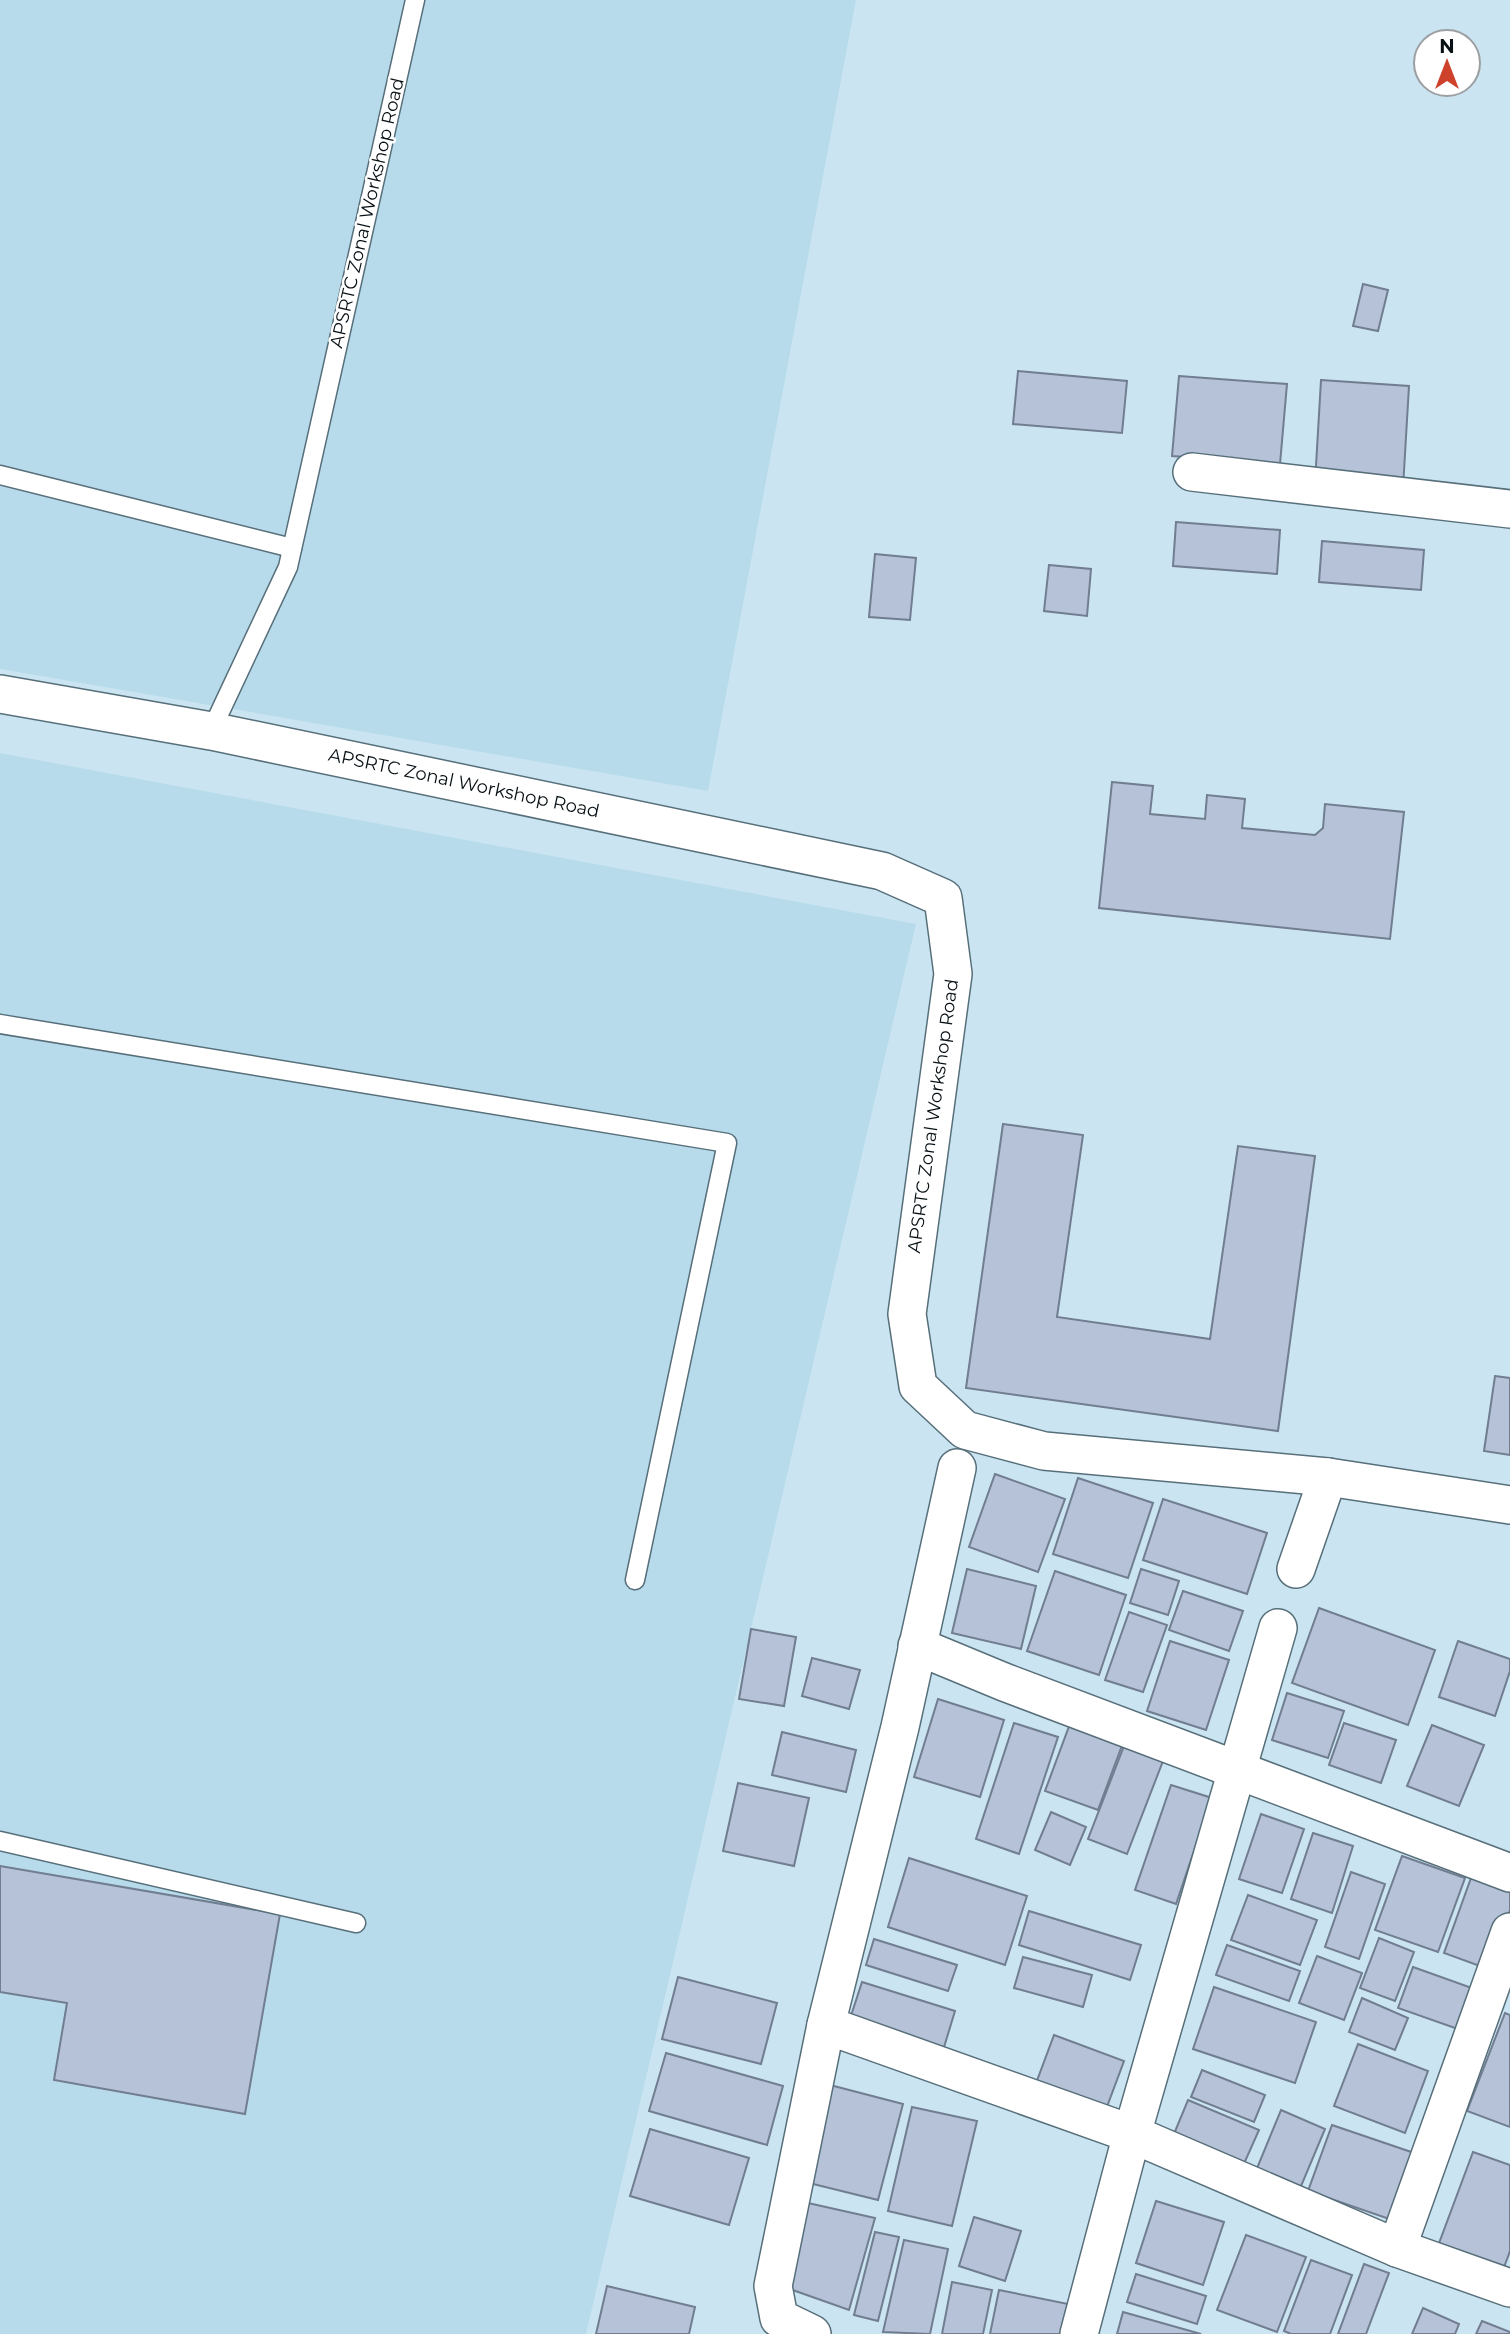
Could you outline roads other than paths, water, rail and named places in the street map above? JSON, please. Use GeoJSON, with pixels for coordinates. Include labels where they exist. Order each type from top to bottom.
{"type":"FeatureCollection","features":[{"type":"Feature","properties":{"kind":"street"},"geometry":{"type":"LineString","coordinates":[[1192,472],[1510,509]]}},
{"type":"Feature","properties":{"kind":"street","name":"APSRTC Zonal Workshop Road"},"geometry":{"type":"LineString","coordinates":[[0,694],[211,731],[882,871],[943,898],[953,974],[907,1314],[918,1386],[965,1430],[1044,1451],[1328,1477],[1510,1505]]}},
{"type":"Feature","properties":{"kind":"street"},"geometry":{"type":"LineString","coordinates":[[812,2334],[779,2318],[773,2286],[826,2025],[900,1727],[957,1468]]}},
{"type":"Feature","properties":{"kind":"street"},"geometry":{"type":"LineString","coordinates":[[1296,1569],[1328,1477]]}},
{"type":"Feature","properties":{"kind":"street"},"geometry":{"type":"LineString","coordinates":[[1079,2334],[1132,2134],[1278,1628]]}},
{"type":"Feature","properties":{"kind":"street"},"geometry":{"type":"LineString","coordinates":[[917,1646],[1004,1682],[1510,1873]]}},
{"type":"Feature","properties":{"kind":"street"},"geometry":{"type":"LineString","coordinates":[[1397,2248],[1510,1932]]}},
{"type":"Feature","properties":{"kind":"street"},"geometry":{"type":"LineString","coordinates":[[826,2025],[1132,2134],[1397,2248],[1510,2288]]}},
{"type":"Feature","properties":{"kind":"lane","name":"APSRTC Zonal Workshop Road"},"geometry":{"type":"LineString","coordinates":[[211,731],[288,568],[415,0]]}},
{"type":"Feature","properties":{"kind":"lane"},"geometry":{"type":"LineString","coordinates":[[0,475],[292,548]]}},
{"type":"Feature","properties":{"kind":"lane"},"geometry":{"type":"LineString","coordinates":[[0,1024],[727,1143],[635,1580]]}},
{"type":"Feature","properties":{"kind":"lane"},"geometry":{"type":"LineString","coordinates":[[0,1841],[356,1923]]}}]}
